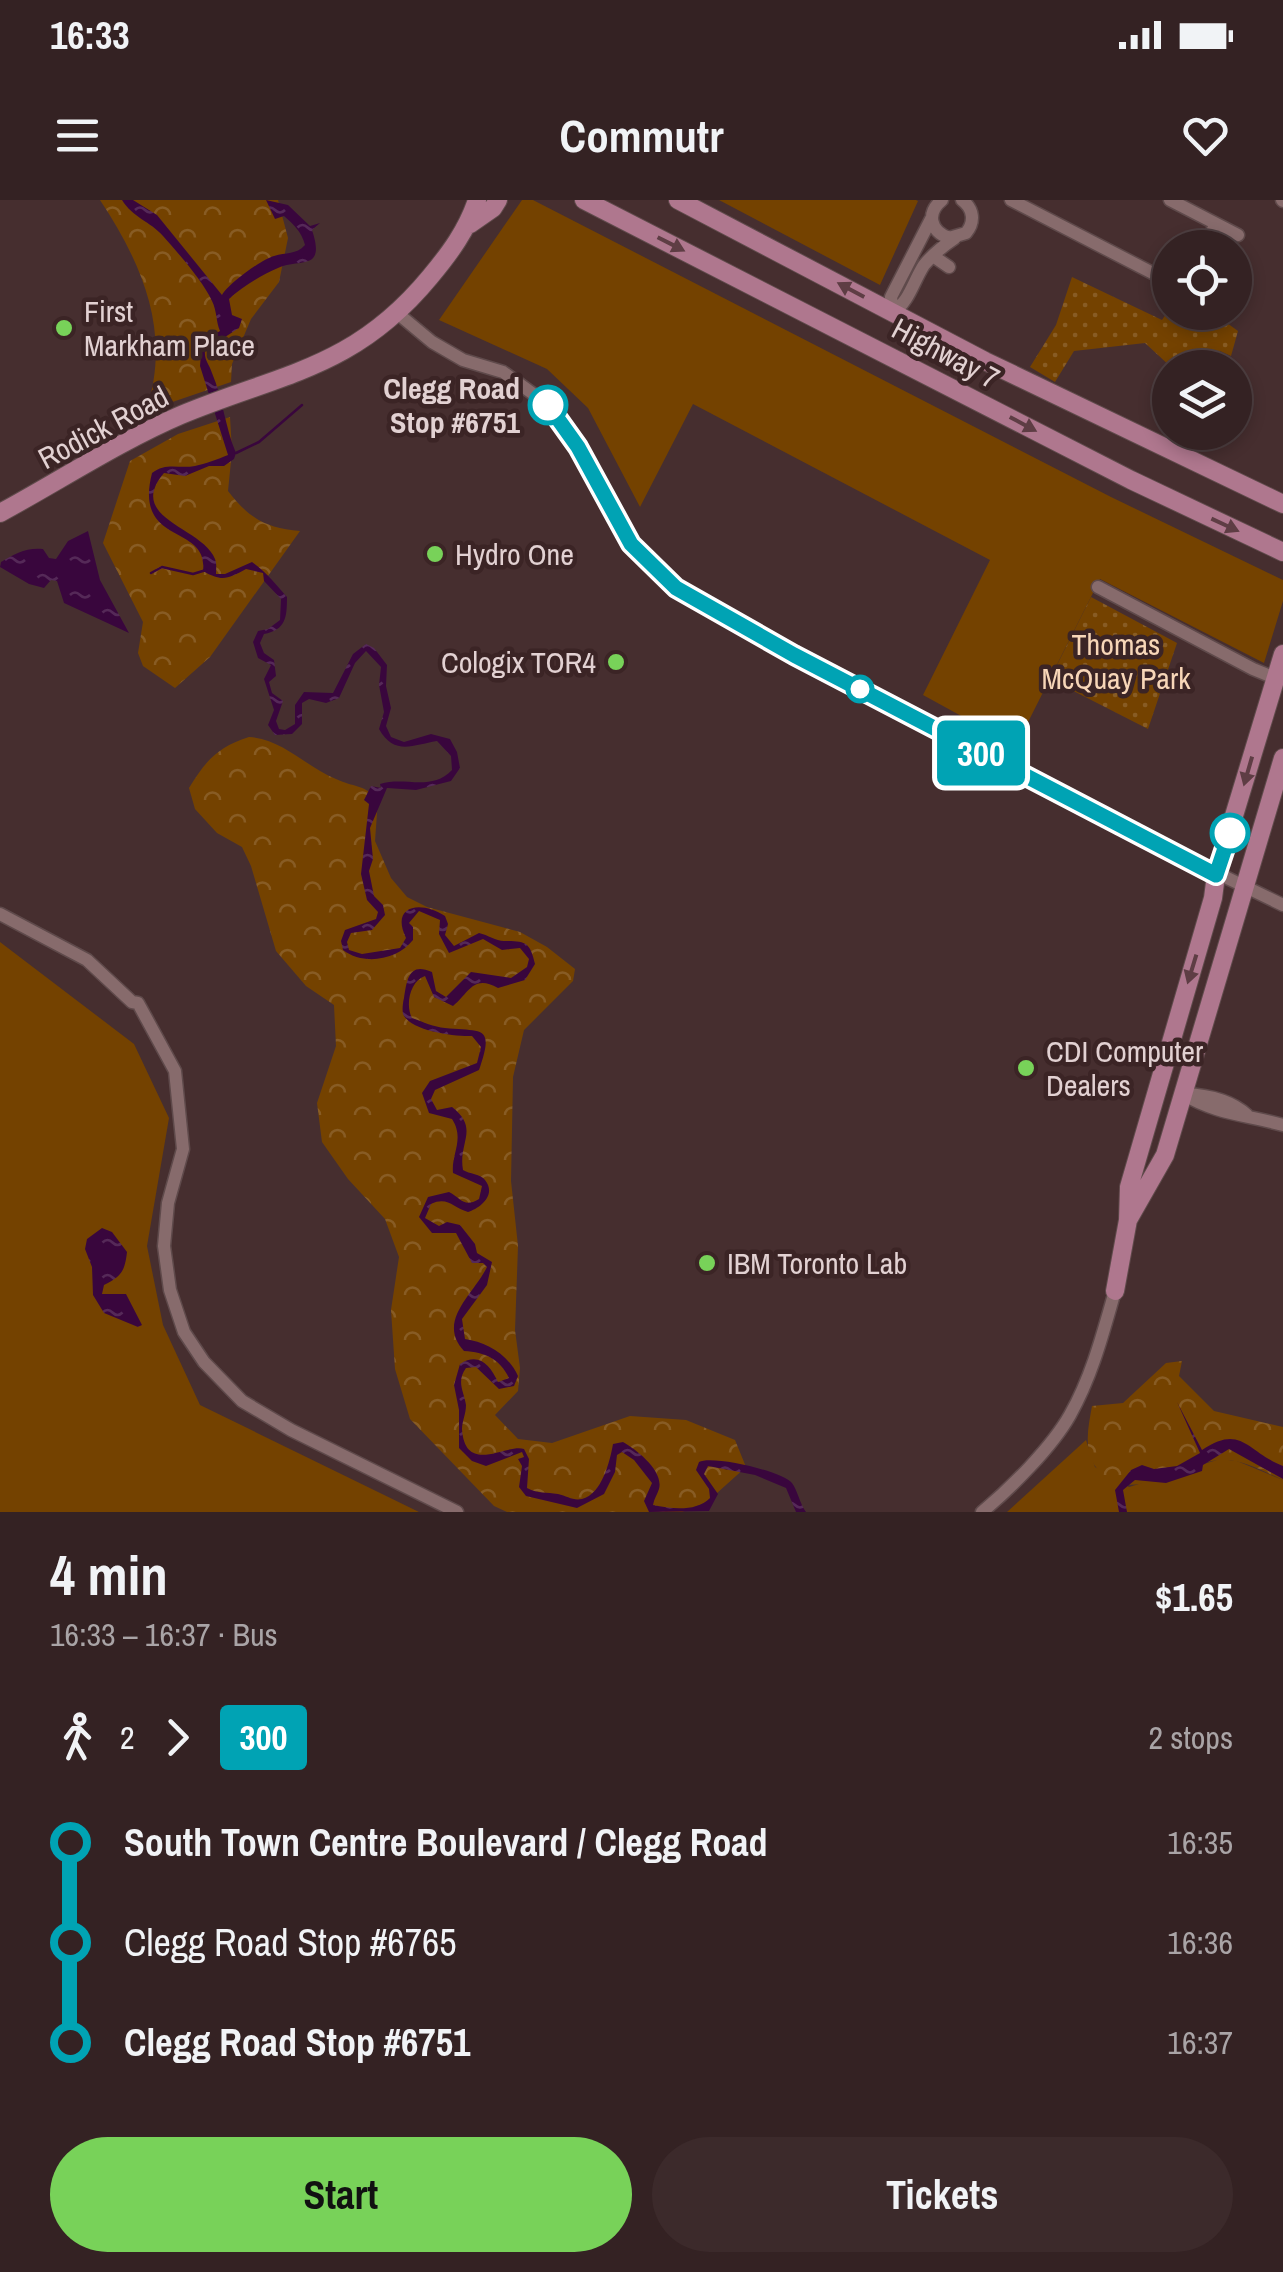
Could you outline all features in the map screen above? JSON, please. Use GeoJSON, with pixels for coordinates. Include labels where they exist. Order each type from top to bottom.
{"type":"FeatureCollection","features":[{"type":"Feature","properties":{"kind":"main road","name":"Rodick Road"},"geometry":{"type":"LineString","coordinates":[[0,513],[185,414],[346,352],[420,289],[469,224],[477,200]]}},
{"type":"Feature","properties":{"kind":"main road","name":"Rodick Road"},"geometry":{"type":"LineString","coordinates":[[469,224],[498,200]]}},
{"type":"Feature","properties":{"kind":"main road","name":"Highway 7"},"geometry":{"type":"LineString","coordinates":[[584,200],[1131,480],[1283,552]]}},
{"type":"Feature","properties":{"kind":"main road","name":"Highway 7"},"geometry":{"type":"LineString","coordinates":[[678,200],[1100,418],[1283,504]]}},
{"type":"Feature","properties":{"kind":"main road"},"geometry":{"type":"LineString","coordinates":[[1116,1291],[1135,1164],[1283,654]]}},
{"type":"Feature","properties":{"kind":"main road"},"geometry":{"type":"LineString","coordinates":[[1128,1220],[1157,1170],[1176,1123],[1283,758]]}},
{"type":"Feature","properties":{"kind":"main road"},"geometry":{"type":"LineString","coordinates":[[1160,1085],[1182,1094]]}},
{"type":"Feature","properties":{"kind":"main road"},"geometry":{"type":"LineString","coordinates":[[1135,1164],[1157,1170]]}},
{"type":"Feature","properties":{"kind":"street"},"geometry":{"type":"LineString","coordinates":[[893,313],[891,296],[932,219],[935,206],[942,200]]}},
{"type":"Feature","properties":{"kind":"street"},"geometry":{"type":"LineString","coordinates":[[962,200],[972,217]]}},
{"type":"Feature","properties":{"kind":"street"},"geometry":{"type":"LineString","coordinates":[[893,313],[904,304],[933,256],[966,233],[977,200]]}},
{"type":"Feature","properties":{"kind":"street"},"geometry":{"type":"LineString","coordinates":[[1012,200],[1152,273]]}},
{"type":"Feature","properties":{"kind":"street"},"geometry":{"type":"LineString","coordinates":[[1170,200],[1228,230]]}},
{"type":"Feature","properties":{"kind":"street"},"geometry":{"type":"LineString","coordinates":[[932,219],[939,233],[955,238]]}},
{"type":"Feature","properties":{"kind":"street"},"geometry":{"type":"LineString","coordinates":[[1213,230],[1216,224]]}},
{"type":"Feature","properties":{"kind":"street"},"geometry":{"type":"LineString","coordinates":[[902,244],[915,250]]}},
{"type":"Feature","properties":{"kind":"street"},"geometry":{"type":"LineString","coordinates":[[933,256],[949,267]]}},
{"type":"Feature","properties":{"kind":"street"},"geometry":{"type":"LineString","coordinates":[[396,312],[432,342],[463,360],[502,372],[547,404],[578,447],[631,544],[676,588],[780,648],[1216,875],[1283,905]]}},
{"type":"Feature","properties":{"kind":"street"},"geometry":{"type":"LineString","coordinates":[[1098,587],[1275,678]]}},
{"type":"Feature","properties":{"kind":"street"},"geometry":{"type":"LineString","coordinates":[[0,914],[87,960],[132,1002],[138,1016],[144,1017],[174,1071],[184,1149],[168,1203],[164,1246],[170,1290],[184,1332],[204,1362],[242,1401],[290,1430],[457,1512]]}},
{"type":"Feature","properties":{"kind":"street"},"geometry":{"type":"LineString","coordinates":[[1182,1094],[1232,1116],[1247,1115],[1283,1125]]}},
{"type":"Feature","properties":{"kind":"street"},"geometry":{"type":"LineString","coordinates":[[982,1512],[1070,1417],[1096,1356],[1116,1291]]}},
{"type":"Feature","properties":{"kind":"green space"},"geometry":{"type":"Polygon","coordinates":[[[100,200],[278,200],[288,238],[279,282],[251,319],[232,364],[231,382],[146,411],[156,354],[149,301],[129,249],[100,200]]]}},
{"type":"Feature","properties":{"kind":"green space"},"geometry":{"type":"Polygon","coordinates":[[[522,200],[533,200],[1111,497],[1283,580],[1283,601],[1264,663],[1100,579],[1016,746],[923,695],[990,560],[693,404],[640,507],[588,408],[547,369],[439,320],[522,200]]]}},
{"type":"Feature","properties":{"kind":"green space"},"geometry":{"type":"Polygon","coordinates":[[[719,200],[916,200],[918,201],[880,285],[719,200]]]}},
{"type":"Feature","properties":{"kind":"green space"},"geometry":{"type":"Polygon","coordinates":[[[1072,277],[1152,315],[1152,330],[1238,331],[1233,350],[1153,350],[1145,343],[1074,351],[1055,382],[1030,367],[1056,325],[1072,277]]]}},
{"type":"Feature","properties":{"kind":"green space"},"geometry":{"type":"Polygon","coordinates":[[[230,417],[228,491],[259,520],[300,531],[210,657],[175,688],[143,666],[138,653],[143,622],[103,543],[130,461],[178,434],[230,417]]]}},
{"type":"Feature","properties":{"kind":"green space","name":"Thomas McQuay Park"},"geometry":{"type":"Polygon","coordinates":[[[1091,597],[1177,643],[1148,729],[1050,679],[1091,597]]]}},
{"type":"Feature","properties":{"kind":"green space"},"geometry":{"type":"Polygon","coordinates":[[[249,737],[284,748],[325,774],[362,788],[378,799],[375,841],[391,878],[407,897],[427,907],[520,932],[575,969],[573,981],[524,1030],[513,1077],[511,1181],[518,1246],[515,1330],[520,1368],[518,1391],[495,1415],[518,1439],[552,1443],[630,1416],[686,1420],[735,1440],[746,1467],[707,1502],[682,1512],[507,1512],[494,1506],[410,1419],[395,1369],[391,1310],[399,1257],[385,1219],[348,1179],[322,1142],[317,1103],[336,1046],[334,1005],[306,986],[276,951],[242,847],[217,833],[195,809],[189,788],[214,756],[249,737]]]}},
{"type":"Feature","properties":{"kind":"green space"},"geometry":{"type":"Polygon","coordinates":[[[0,942],[134,1044],[169,1118],[147,1246],[163,1325],[200,1405],[419,1512],[0,1512],[0,942]]]}},
{"type":"Feature","properties":{"kind":"green space"},"geometry":{"type":"Polygon","coordinates":[[[1182,1361],[1179,1376],[1214,1411],[1283,1427],[1283,1480],[1247,1464],[1224,1460],[1128,1485],[1113,1481],[1094,1465],[1088,1432],[1092,1406],[1123,1403],[1166,1363],[1182,1361]]]}},
{"type":"Feature","properties":{"kind":"green space"},"geometry":{"type":"Polygon","coordinates":[[[1086,1440],[1095,1467],[1129,1487],[1220,1459],[1237,1461],[1283,1480],[1283,1512],[1007,1512],[1086,1440]]]}},
{"type":"Feature","properties":{"kind":"water"},"geometry":{"type":"Polygon","coordinates":[[[122,200],[133,200],[157,215],[222,295],[262,262],[305,245],[284,216],[275,219],[266,200],[288,205],[310,226],[320,223],[312,230],[316,252],[313,258],[271,271],[234,294],[229,299],[232,315],[242,319],[239,328],[205,350],[236,453],[234,459],[224,466],[209,466],[185,476],[164,473],[155,489],[154,501],[170,521],[208,548],[216,561],[216,574],[252,562],[266,574],[287,597],[284,622],[264,634],[260,643],[264,653],[274,660],[276,676],[269,682],[272,693],[283,701],[276,721],[279,729],[295,724],[295,705],[304,692],[333,693],[353,654],[366,644],[387,665],[391,708],[386,726],[391,737],[404,742],[431,734],[450,739],[457,752],[460,768],[451,781],[416,790],[387,788],[370,828],[373,859],[369,871],[374,896],[383,905],[385,915],[372,930],[351,933],[349,950],[362,954],[400,948],[406,938],[402,918],[405,912],[418,907],[445,916],[445,935],[454,946],[479,933],[501,941],[522,942],[529,947],[535,964],[525,980],[498,988],[477,984],[453,1006],[434,997],[425,976],[412,988],[409,1000],[412,1018],[482,1033],[486,1045],[479,1070],[435,1090],[431,1099],[437,1110],[452,1107],[465,1122],[463,1170],[483,1178],[489,1191],[482,1204],[468,1212],[437,1202],[431,1204],[425,1218],[439,1226],[447,1222],[460,1225],[477,1253],[492,1262],[487,1285],[462,1319],[465,1339],[496,1350],[518,1376],[514,1386],[499,1389],[476,1367],[466,1368],[461,1382],[466,1405],[462,1429],[465,1443],[478,1454],[524,1449],[529,1459],[527,1488],[579,1499],[595,1491],[604,1476],[613,1444],[623,1442],[642,1456],[657,1475],[659,1489],[653,1505],[676,1508],[698,1506],[710,1498],[709,1489],[696,1470],[699,1462],[747,1465],[786,1478],[806,1512],[796,1512],[786,1488],[755,1475],[708,1466],[704,1474],[718,1494],[709,1511],[649,1512],[644,1501],[652,1483],[634,1460],[622,1452],[617,1455],[615,1472],[604,1494],[577,1508],[526,1496],[519,1487],[522,1466],[518,1459],[524,1457],[522,1452],[486,1466],[472,1461],[459,1448],[459,1410],[454,1385],[460,1364],[478,1360],[498,1382],[509,1378],[496,1361],[464,1351],[456,1340],[454,1329],[460,1308],[487,1267],[472,1263],[456,1233],[432,1233],[419,1217],[428,1197],[449,1192],[470,1203],[479,1199],[482,1186],[453,1173],[456,1126],[452,1119],[429,1113],[422,1093],[430,1081],[477,1063],[481,1047],[472,1036],[445,1034],[414,1025],[403,1014],[403,1004],[410,974],[418,969],[432,972],[436,991],[446,997],[471,972],[511,978],[527,967],[529,959],[520,948],[502,950],[483,939],[449,953],[439,934],[440,920],[419,911],[409,923],[413,940],[398,952],[370,959],[343,950],[345,930],[376,919],[378,912],[367,900],[361,874],[369,804],[364,800],[371,786],[381,788],[380,784],[389,782],[427,782],[444,777],[452,770],[451,756],[437,741],[405,747],[385,737],[379,729],[384,712],[379,685],[381,667],[366,651],[355,663],[339,698],[326,703],[309,699],[302,703],[302,724],[292,734],[275,735],[268,725],[274,710],[264,679],[271,665],[258,658],[253,642],[258,631],[280,620],[281,599],[264,581],[263,573],[246,569],[220,578],[203,571],[202,556],[195,546],[161,524],[153,513],[149,496],[152,473],[157,470],[195,466],[228,455],[200,366],[202,341],[220,331],[215,309],[203,285],[176,251],[122,200]]]}},
{"type":"Feature","properties":{"kind":"water"},"geometry":{"type":"Polygon","coordinates":[[[88,531],[100,580],[129,633],[64,603],[57,581],[51,580],[44,588],[0,567],[6,559],[32,549],[43,549],[49,558],[56,559],[68,541],[88,531]]]}},
{"type":"Feature","properties":{"kind":"water"},"geometry":{"type":"Polygon","coordinates":[[[102,1228],[112,1232],[127,1252],[121,1273],[104,1285],[102,1294],[126,1294],[142,1325],[138,1327],[104,1313],[93,1295],[92,1267],[85,1249],[87,1239],[102,1228]]]}},
{"type":"Feature","properties":{"kind":"water"},"geometry":{"type":"Polygon","coordinates":[[[1177,1402],[1202,1450],[1215,1442],[1236,1440],[1283,1466],[1283,1479],[1229,1449],[1203,1465],[1202,1471],[1166,1483],[1135,1480],[1123,1490],[1127,1512],[1119,1512],[1115,1490],[1131,1470],[1142,1465],[1154,1469],[1177,1466],[1200,1453],[1177,1402]]]}},
{"type":"Feature","properties":{"kind":"waterway"},"geometry":{"type":"LineString","coordinates":[[236,453],[259,442],[302,405]]}},
{"type":"Feature","properties":{"kind":"waterway"},"geometry":{"type":"LineString","coordinates":[[151,573],[162,567],[193,574],[206,570]]}},
{"type":"Feature","properties":{"kind":"bus line","name":"300"},"geometry":{"type":"LineString","coordinates":[[548,405],[578,447],[631,544],[676,588],[794,655],[1216,875],[1230,833]]}},
{"type":"Feature","properties":{"kind":"place","name":"First Markham Place"},"geometry":{"type":"Point","coordinates":[64,328]}},
{"type":"Feature","properties":{"kind":"place","name":"Clegg Road Stop #6751"},"geometry":{"type":"Point","coordinates":[548,405]}},
{"type":"Feature","properties":{"kind":"place","name":"Hydro One"},"geometry":{"type":"Point","coordinates":[435,554]}},
{"type":"Feature","properties":{"kind":"place","name":"Cologix TOR4"},"geometry":{"type":"Point","coordinates":[616,662]}},
{"type":"Feature","properties":{"kind":"place","name":"CDI Computer Dealers"},"geometry":{"type":"Point","coordinates":[1026,1068]}},
{"type":"Feature","properties":{"kind":"place","name":"IBM Toronto Lab"},"geometry":{"type":"Point","coordinates":[707,1263]}}]}
